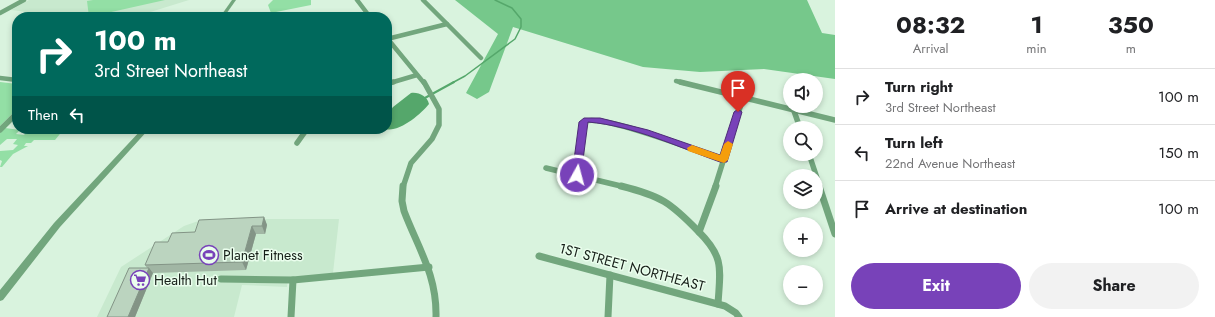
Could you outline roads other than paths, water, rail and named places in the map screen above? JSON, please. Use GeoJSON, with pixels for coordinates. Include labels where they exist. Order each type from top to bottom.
{"type":"FeatureCollection","features":[{"type":"Feature","properties":{"kind":"street"},"geometry":{"type":"LineString","coordinates":[[0,13],[24,0]]}},
{"type":"Feature","properties":{"kind":"street"},"geometry":{"type":"LineString","coordinates":[[226,12],[234,0]]}},
{"type":"Feature","properties":{"kind":"street"},"geometry":{"type":"LineString","coordinates":[[357,0],[366,12]]}},
{"type":"Feature","properties":{"kind":"street"},"geometry":{"type":"LineString","coordinates":[[424,0],[482,58]]}},
{"type":"Feature","properties":{"kind":"street"},"geometry":{"type":"LineString","coordinates":[[392,38],[447,24]]}},
{"type":"Feature","properties":{"kind":"street"},"geometry":{"type":"LineString","coordinates":[[392,45],[417,75],[434,100],[439,112],[440,124],[436,132],[410,164],[404,179],[402,191],[406,216],[434,281],[436,317]]}},
{"type":"Feature","properties":{"kind":"street"},"geometry":{"type":"LineString","coordinates":[[392,82],[417,75]]}},
{"type":"Feature","properties":{"kind":"street"},"geometry":{"type":"LineString","coordinates":[[0,78],[12,79]]}},
{"type":"Feature","properties":{"kind":"street"},"geometry":{"type":"LineString","coordinates":[[676,81],[783,107]]}},
{"type":"Feature","properties":{"kind":"street"},"geometry":{"type":"LineString","coordinates":[[700,232],[724,160],[742,98]]}},
{"type":"Feature","properties":{"kind":"street"},"geometry":{"type":"LineString","coordinates":[[806,113],[835,120]]}},
{"type":"Feature","properties":{"kind":"street"},"geometry":{"type":"LineString","coordinates":[[0,130],[12,118]]}},
{"type":"Feature","properties":{"kind":"street"},"geometry":{"type":"LineString","coordinates":[[577,175],[584,122],[587,120],[600,121],[648,133],[724,160]]}},
{"type":"Feature","properties":{"kind":"street"},"geometry":{"type":"LineString","coordinates":[[0,297],[57,225],[141,134]]}},
{"type":"Feature","properties":{"kind":"street"},"geometry":{"type":"LineString","coordinates":[[297,143],[303,134]]}},
{"type":"Feature","properties":{"kind":"street"},"geometry":{"type":"LineString","coordinates":[[811,161],[835,234]]}},
{"type":"Feature","properties":{"kind":"street"},"geometry":{"type":"LineString","coordinates":[[546,168],[646,192],[658,196],[673,205],[712,246],[719,260],[718,304]]}},
{"type":"Feature","properties":{"kind":"street","name":"1ST STREET NORTHEAST"},"geometry":{"type":"LineString","coordinates":[[539,256],[718,304],[730,308],[739,317]]}},
{"type":"Feature","properties":{"kind":"street"},"geometry":{"type":"LineString","coordinates":[[221,279],[293,280],[429,267]]}},
{"type":"Feature","properties":{"kind":"street"},"geometry":{"type":"LineString","coordinates":[[608,317],[610,275]]}},
{"type":"Feature","properties":{"kind":"street"},"geometry":{"type":"LineString","coordinates":[[291,317],[293,280]]}},
{"type":"Feature","properties":{"kind":"waterway"},"geometry":{"type":"LineString","coordinates":[[452,83],[465,76],[515,39],[521,27],[521,19],[512,8],[495,0]]}},
{"type":"Feature","properties":{"kind":"waterway"},"geometry":{"type":"LineString","coordinates":[[423,99],[454,82]]}},
{"type":"Feature","properties":{"kind":"place","name":"Planet Fitness"},"geometry":{"type":"Point","coordinates":[209,255]}},
{"type":"Feature","properties":{"kind":"place","name":"Health Hut"},"geometry":{"type":"Point","coordinates":[140,280]}}]}
